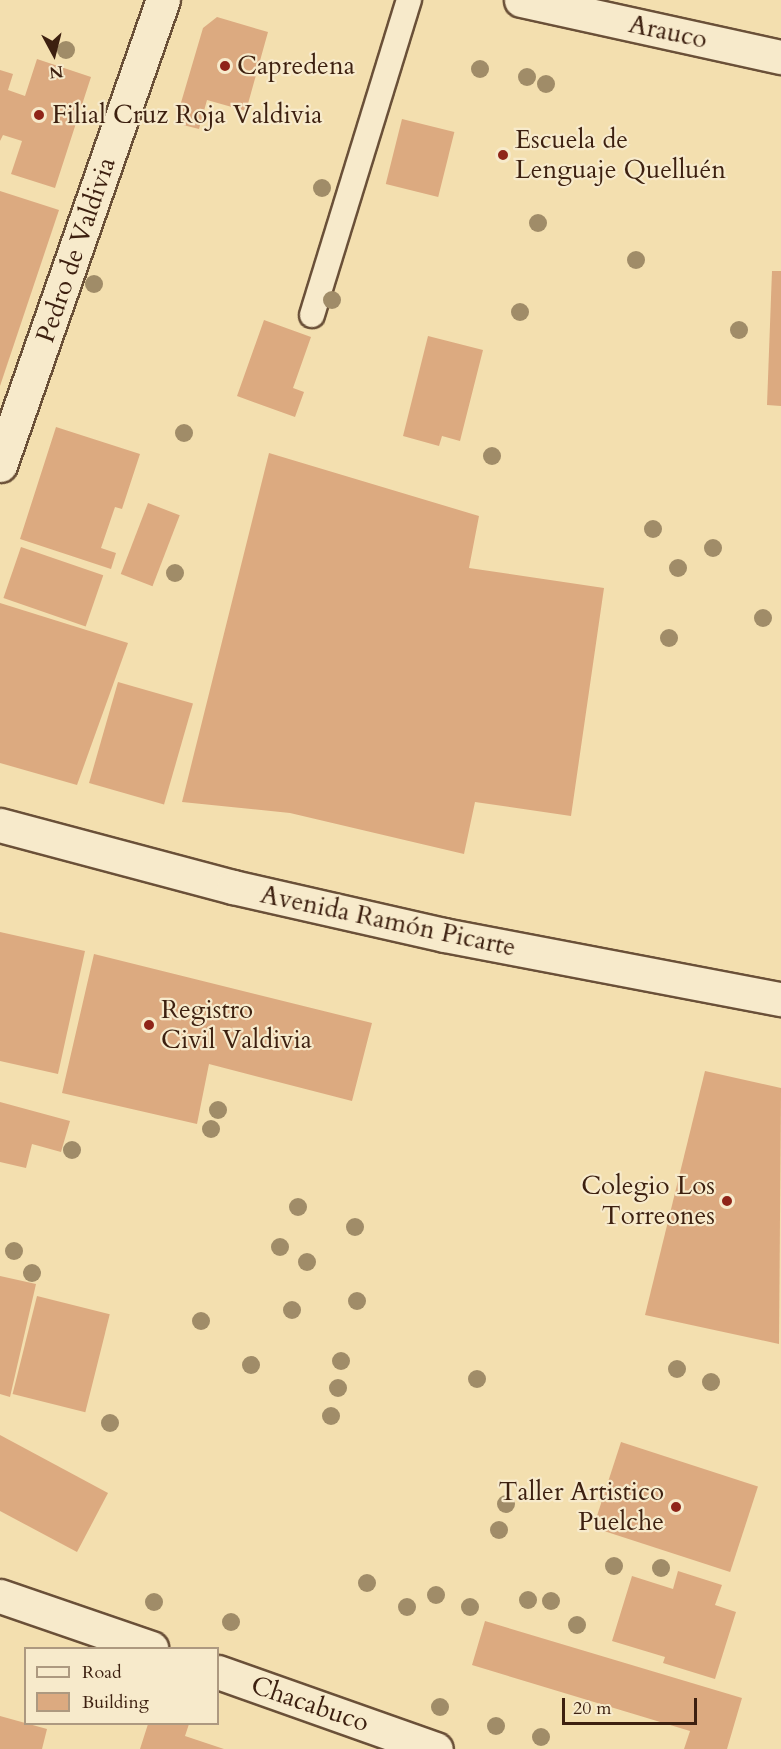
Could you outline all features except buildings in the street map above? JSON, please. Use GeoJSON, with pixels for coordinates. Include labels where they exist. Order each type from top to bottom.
{"type":"FeatureCollection","features":[{"type":"Feature","properties":{"kind":"street","name":"Pedro de Valdivia"},"geometry":{"type":"LineString","coordinates":[[0,465],[163,0]]}},
{"type":"Feature","properties":{"kind":"street","name":"Arauco"},"geometry":{"type":"LineString","coordinates":[[520,0],[781,57]]}},
{"type":"Feature","properties":{"kind":"street","name":"Avenida Ramón Picarte"},"geometry":{"type":"LineString","coordinates":[[0,825],[233,887],[444,935],[781,999]]}},
{"type":"Feature","properties":{"kind":"street"},"geometry":{"type":"LineString","coordinates":[[0,1596],[148,1647]]}},
{"type":"Feature","properties":{"kind":"street","name":"Chacabuco"},"geometry":{"type":"LineString","coordinates":[[219,1672],[436,1749]]}},
{"type":"Feature","properties":{"kind":"lane"},"geometry":{"type":"LineString","coordinates":[[312,315],[409,0]]}},
{"type":"Feature","properties":{"kind":"place","name":"Capredena"},"geometry":{"type":"Point","coordinates":[225,66]}},
{"type":"Feature","properties":{"kind":"place","name":"Filial Cruz Roja Valdivia"},"geometry":{"type":"Point","coordinates":[39,115]}},
{"type":"Feature","properties":{"kind":"place","name":"Escuela de Lenguaje Quelluén"},"geometry":{"type":"Point","coordinates":[503,155]}},
{"type":"Feature","properties":{"kind":"place","name":"Registro Civil Valdivia"},"geometry":{"type":"Point","coordinates":[149,1025]}},
{"type":"Feature","properties":{"kind":"place","name":"Colegio Los Torreones"},"geometry":{"type":"Point","coordinates":[727,1201]}},
{"type":"Feature","properties":{"kind":"place","name":"Taller Artistico Puelche"},"geometry":{"type":"Point","coordinates":[676,1507]}}]}
